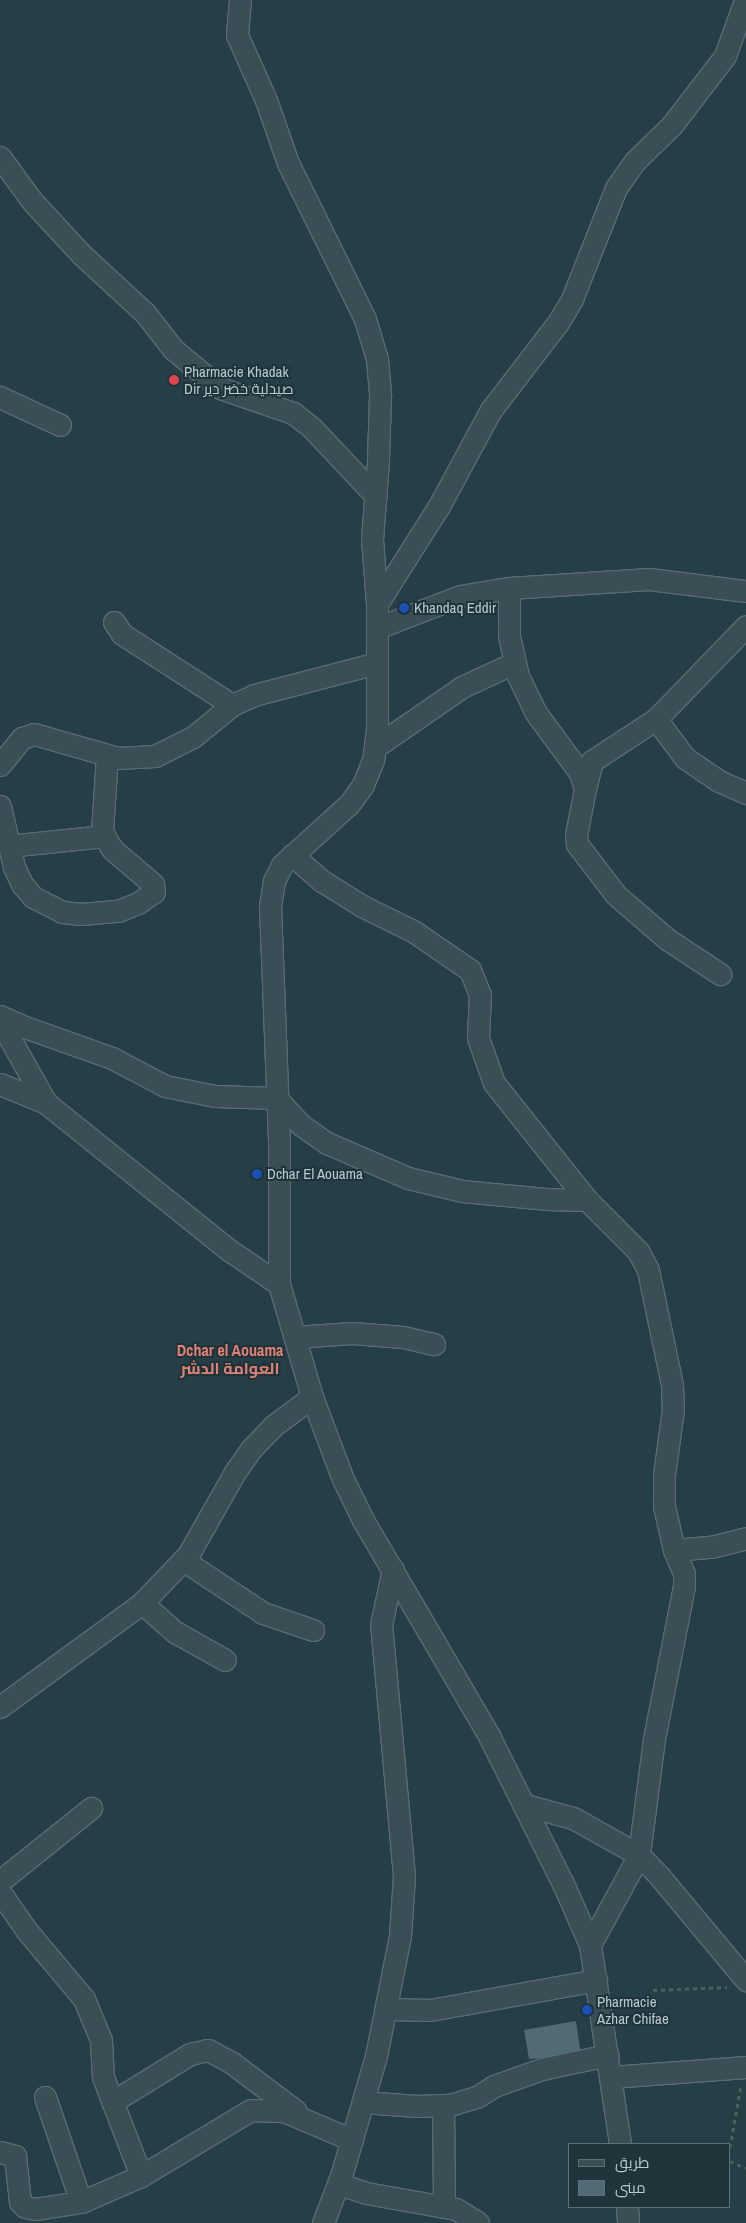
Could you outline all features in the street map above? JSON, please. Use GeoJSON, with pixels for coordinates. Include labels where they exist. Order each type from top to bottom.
{"type":"FeatureCollection","features":[{"type":"Feature","properties":{"kind":"street"},"geometry":{"type":"LineString","coordinates":[[240,0],[237,35],[266,100],[288,163],[365,319],[376,359],[380,396],[376,496],[372,539],[377,604],[375,747],[363,785],[349,804],[282,865],[274,881],[270,906],[279,1284],[312,1397],[342,1477],[489,1736],[525,1805],[590,1946],[620,2143]]}},
{"type":"Feature","properties":{"kind":"street"},"geometry":{"type":"LineString","coordinates":[[377,604],[439,506],[491,410],[559,321],[572,298],[616,188],[634,161],[672,125],[725,56],[745,0]]}},
{"type":"Feature","properties":{"kind":"street"},"geometry":{"type":"LineString","coordinates":[[0,156],[32,202],[82,254],[145,313],[173,349],[220,388],[293,413],[312,428],[376,496]]}},
{"type":"Feature","properties":{"kind":"street"},"geometry":{"type":"LineString","coordinates":[[0,397],[60,425]]}},
{"type":"Feature","properties":{"kind":"street"},"geometry":{"type":"LineString","coordinates":[[377,628],[460,596],[509,588],[649,578],[746,591]]}},
{"type":"Feature","properties":{"kind":"street"},"geometry":{"type":"LineString","coordinates":[[509,588],[508,618],[514,663],[536,713],[580,773],[586,789]]}},
{"type":"Feature","properties":{"kind":"street"},"geometry":{"type":"LineString","coordinates":[[114,622],[122,634],[232,705]]}},
{"type":"Feature","properties":{"kind":"street"},"geometry":{"type":"LineString","coordinates":[[720,974],[674,944],[616,895],[586,856],[576,835],[592,761],[656,718],[746,626]]}},
{"type":"Feature","properties":{"kind":"street"},"geometry":{"type":"LineString","coordinates":[[0,765],[22,738],[34,734],[107,755],[138,759],[155,756],[193,737],[232,705],[254,695],[377,663]]}},
{"type":"Feature","properties":{"kind":"street"},"geometry":{"type":"LineString","coordinates":[[375,747],[462,687],[514,663]]}},
{"type":"Feature","properties":{"kind":"street"},"geometry":{"type":"LineString","coordinates":[[656,718],[685,758],[719,781],[746,793]]}},
{"type":"Feature","properties":{"kind":"street"},"geometry":{"type":"LineString","coordinates":[[0,806],[8,846],[22,884],[34,897],[62,912],[98,915],[138,903],[154,889],[149,879],[112,848],[104,836],[101,820],[107,755]]}},
{"type":"Feature","properties":{"kind":"street"},"geometry":{"type":"LineString","coordinates":[[8,846],[104,836]]}},
{"type":"Feature","properties":{"kind":"street"},"geometry":{"type":"LineString","coordinates":[[292,855],[322,881],[420,935],[470,970],[480,995],[478,1038],[494,1083],[587,1200],[638,1251],[648,1270],[659,1314],[672,1385],[673,1409],[664,1475],[664,1506],[674,1550],[684,1574],[683,1601],[654,1739],[638,1855],[590,1946]]}},
{"type":"Feature","properties":{"kind":"street"},"geometry":{"type":"LineString","coordinates":[[0,1016],[22,1026],[112,1058],[165,1086],[215,1096],[276,1098],[301,1125],[327,1143],[408,1178],[462,1191],[546,1200],[587,1200]]}},
{"type":"Feature","properties":{"kind":"street"},"geometry":{"type":"LineString","coordinates":[[0,1021],[46,1103]]}},
{"type":"Feature","properties":{"kind":"street"},"geometry":{"type":"LineString","coordinates":[[0,1084],[46,1103],[229,1250],[279,1284]]}},
{"type":"Feature","properties":{"kind":"street"},"geometry":{"type":"LineString","coordinates":[[295,1338],[352,1333],[403,1337],[434,1344]]}},
{"type":"Feature","properties":{"kind":"street"},"geometry":{"type":"LineString","coordinates":[[0,1707],[142,1603],[183,1560],[252,1448],[273,1426],[312,1397]]}},
{"type":"Feature","properties":{"kind":"street"},"geometry":{"type":"LineString","coordinates":[[674,1550],[711,1548],[746,1538]]}},
{"type":"Feature","properties":{"kind":"street"},"geometry":{"type":"LineString","coordinates":[[183,1560],[263,1613],[313,1630]]}},
{"type":"Feature","properties":{"kind":"street"},"geometry":{"type":"LineString","coordinates":[[324,2223],[339,2184],[363,2102],[387,2009],[400,1936],[404,1876],[381,1625],[393,1569]]}},
{"type":"Feature","properties":{"kind":"street"},"geometry":{"type":"LineString","coordinates":[[142,1603],[175,1632],[225,1660]]}},
{"type":"Feature","properties":{"kind":"street"},"geometry":{"type":"LineString","coordinates":[[525,1805],[573,1818],[638,1855],[662,1878],[741,1983]]}},
{"type":"Feature","properties":{"kind":"street"},"geometry":{"type":"LineString","coordinates":[[0,1881],[91,1808]]}},
{"type":"Feature","properties":{"kind":"street"},"geometry":{"type":"LineString","coordinates":[[0,1892],[27,1931],[84,1999],[101,2040],[104,2077],[112,2102],[141,2176]]}},
{"type":"Feature","properties":{"kind":"street"},"geometry":{"type":"LineString","coordinates":[[387,2009],[430,2010],[596,1980]]}},
{"type":"Feature","properties":{"kind":"street"},"geometry":{"type":"LineString","coordinates":[[112,2102],[190,2054],[208,2050],[232,2063],[306,2118]]}},
{"type":"Feature","properties":{"kind":"street"},"geometry":{"type":"LineString","coordinates":[[363,2102],[443,2105],[477,2098],[494,2086],[542,2069],[608,2055]]}},
{"type":"Feature","properties":{"kind":"street"},"geometry":{"type":"LineString","coordinates":[[611,2077],[745,2067]]}},
{"type":"Feature","properties":{"kind":"street"},"geometry":{"type":"LineString","coordinates":[[45,2097],[81,2202]]}},
{"type":"Feature","properties":{"kind":"street"},"geometry":{"type":"LineString","coordinates":[[443,2105],[444,2207]]}},
{"type":"Feature","properties":{"kind":"street"},"geometry":{"type":"LineString","coordinates":[[0,2152],[16,2156],[20,2202],[25,2207],[56,2208],[81,2202],[141,2176],[251,2110],[284,2111],[306,2118],[352,2140]]}},
{"type":"Feature","properties":{"kind":"street"},"geometry":{"type":"LineString","coordinates":[[339,2184],[366,2193],[466,2212],[478,2223]]}},
{"type":"Feature","properties":{"kind":"street"},"geometry":{"type":"LineString","coordinates":[[627,2208],[628,2223]]}},
{"type":"Feature","properties":{"kind":"path"},"geometry":{"type":"LineString","coordinates":[[653,1990],[741,1983]]}},
{"type":"Feature","properties":{"kind":"path"},"geometry":{"type":"LineString","coordinates":[[731,2143],[745,2067]]}},
{"type":"Feature","properties":{"kind":"path"},"geometry":{"type":"LineString","coordinates":[[731,2162],[746,2168]]}},
{"type":"Feature","properties":{"kind":"building"},"geometry":{"type":"Polygon","coordinates":[[[576,2021],[581,2055],[529,2059],[524,2030],[576,2021]]]}},
{"type":"Feature","properties":{"kind":"place","name":"Pharmacie Khadak Dir صيدلية خضر دير"},"geometry":{"type":"Point","coordinates":[174,380]}},
{"type":"Feature","properties":{"kind":"place","name":"Khandaq Eddir"},"geometry":{"type":"Point","coordinates":[404,608]}},
{"type":"Feature","properties":{"kind":"place","name":"Dchar El Aouama"},"geometry":{"type":"Point","coordinates":[257,1174]}},
{"type":"Feature","properties":{"kind":"place","name":"Pharmacie Azhar Chifae"},"geometry":{"type":"Point","coordinates":[587,2010]}},
{"type":"Feature","properties":{"kind":"district","name":"Dchar el Aouama العوامة الدشر"},"geometry":{"type":"Point","coordinates":[230,1359]}}]}
